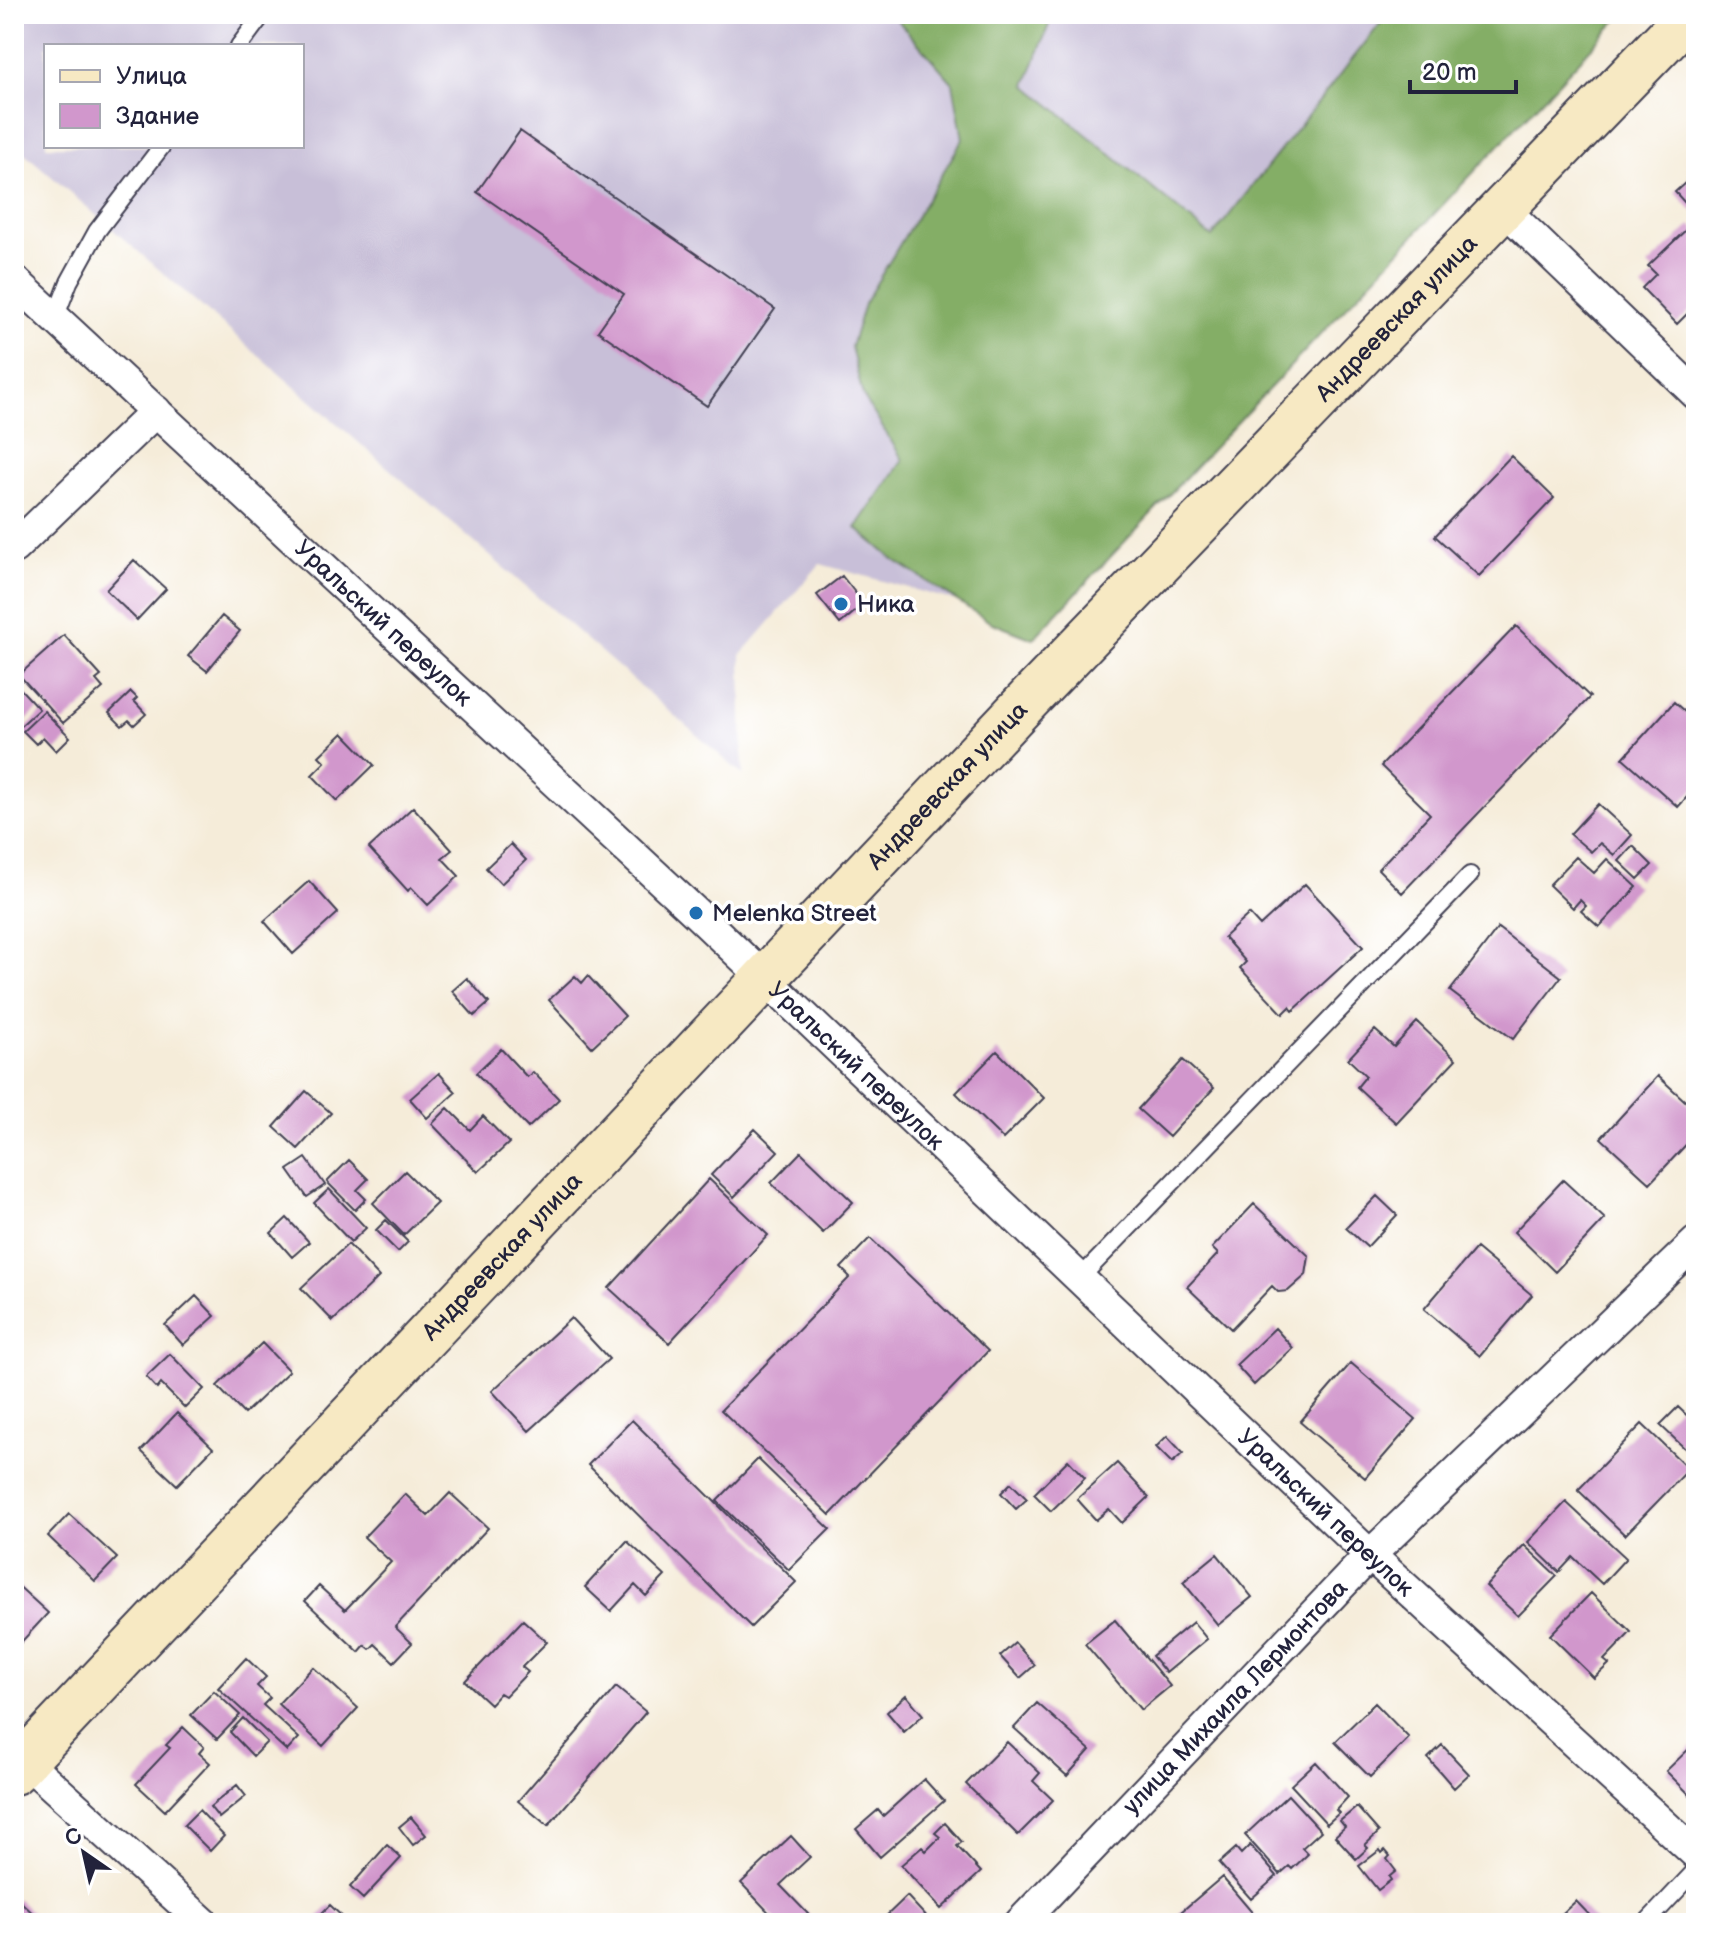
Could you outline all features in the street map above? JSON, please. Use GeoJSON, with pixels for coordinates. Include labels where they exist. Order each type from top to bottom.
{"type":"FeatureCollection","features":[{"type":"Feature","properties":{"kind":"street","name":"Андреевская улица"},"geometry":{"type":"LineString","coordinates":[[20,1766],[1039,688],[1690,14]]}},
{"type":"Feature","properties":{"kind":"street"},"geometry":{"type":"LineString","coordinates":[[1503,208],[1696,394]]}},
{"type":"Feature","properties":{"kind":"street","name":"Уральский переулок"},"geometry":{"type":"LineString","coordinates":[[14,280],[684,903],[1370,1555],[1696,1854]]}},
{"type":"Feature","properties":{"kind":"street"},"geometry":{"type":"LineString","coordinates":[[14,548],[156,411]]}},
{"type":"Feature","properties":{"kind":"street","name":"улица Михаила Лермонтова"},"geometry":{"type":"LineString","coordinates":[[1020,1923],[1370,1555],[1696,1242]]}},
{"type":"Feature","properties":{"kind":"street"},"geometry":{"type":"LineString","coordinates":[[20,1766],[204,1923]]}},
{"type":"Feature","properties":{"kind":"lane"},"geometry":{"type":"LineString","coordinates":[[240,44],[263,14]]}},
{"type":"Feature","properties":{"kind":"lane"},"geometry":{"type":"LineString","coordinates":[[55,318],[69,282],[97,231],[160,148]]}},
{"type":"Feature","properties":{"kind":"lane"},"geometry":{"type":"LineString","coordinates":[[1080,1278],[1470,875]]}},
{"type":"Feature","properties":{"kind":"lane"},"geometry":{"type":"LineString","coordinates":[[1646,1923],[1696,1870]]}},
{"type":"Feature","properties":{"kind":"shaded area"},"geometry":{"type":"Polygon","coordinates":[[[14,14],[1561,14],[1000,613],[820,564],[741,655],[743,775],[14,144],[14,14]]]}},
{"type":"Feature","properties":{"kind":"green space"},"geometry":{"type":"Polygon","coordinates":[[[892,14],[1053,14],[1026,85],[1212,237],[1388,14],[1623,14],[1033,639],[990,622],[894,560],[856,528],[903,460],[863,396],[851,347],[864,304],[963,139],[953,83],[892,14]]]}},
{"type":"Feature","properties":{"kind":"building"},"geometry":{"type":"Polygon","coordinates":[[[520,131],[775,309],[707,406],[598,331],[624,294],[477,192],[520,131]]]}},
{"type":"Feature","properties":{"kind":"building"},"geometry":{"type":"Polygon","coordinates":[[[1696,173],[1696,215],[1675,192],[1696,173]]]}},
{"type":"Feature","properties":{"kind":"building"},"geometry":{"type":"Polygon","coordinates":[[[1691,225],[1696,230],[1696,305],[1677,324],[1642,288],[1656,274],[1648,266],[1691,225]]]}},
{"type":"Feature","properties":{"kind":"building"},"geometry":{"type":"Polygon","coordinates":[[[1511,456],[1554,498],[1479,576],[1435,536],[1511,456]]]}},
{"type":"Feature","properties":{"kind":"building"},"geometry":{"type":"Polygon","coordinates":[[[134,560],[166,589],[137,620],[106,590],[134,560]]]}},
{"type":"Feature","properties":{"kind":"building"},"geometry":{"type":"Polygon","coordinates":[[[842,576],[864,604],[840,624],[817,595],[842,576]]]}},
{"type":"Feature","properties":{"kind":"building"},"geometry":{"type":"Polygon","coordinates":[[[222,616],[240,631],[207,671],[188,656],[222,616]]]}},
{"type":"Feature","properties":{"kind":"building"},"geometry":{"type":"Polygon","coordinates":[[[1516,626],[1590,697],[1402,893],[1378,869],[1430,814],[1381,766],[1516,626]]]}},
{"type":"Feature","properties":{"kind":"building"},"geometry":{"type":"Polygon","coordinates":[[[64,635],[101,676],[96,680],[103,688],[63,723],[19,675],[64,635]]]}},
{"type":"Feature","properties":{"kind":"building"},"geometry":{"type":"Polygon","coordinates":[[[14,682],[39,709],[16,730],[14,728],[14,682]]]}},
{"type":"Feature","properties":{"kind":"building"},"geometry":{"type":"Polygon","coordinates":[[[131,692],[137,698],[134,701],[146,714],[134,725],[129,720],[122,726],[109,713],[131,692]]]}},
{"type":"Feature","properties":{"kind":"building"},"geometry":{"type":"Polygon","coordinates":[[[1674,702],[1696,722],[1696,787],[1678,807],[1623,758],[1674,702]]]}},
{"type":"Feature","properties":{"kind":"building"},"geometry":{"type":"Polygon","coordinates":[[[44,711],[70,737],[56,751],[43,737],[36,744],[23,731],[44,711]]]}},
{"type":"Feature","properties":{"kind":"building"},"geometry":{"type":"Polygon","coordinates":[[[343,733],[374,765],[337,801],[312,775],[325,762],[319,756],[343,733]]]}},
{"type":"Feature","properties":{"kind":"building"},"geometry":{"type":"Polygon","coordinates":[[[1598,804],[1632,835],[1614,855],[1600,843],[1591,852],[1570,834],[1598,804]]]}},
{"type":"Feature","properties":{"kind":"building"},"geometry":{"type":"Polygon","coordinates":[[[413,807],[452,850],[442,858],[459,876],[428,905],[411,887],[408,891],[369,848],[413,807]]]}},
{"type":"Feature","properties":{"kind":"building"},"geometry":{"type":"Polygon","coordinates":[[[511,844],[526,860],[501,884],[486,868],[511,844]]]}},
{"type":"Feature","properties":{"kind":"building"},"geometry":{"type":"Polygon","coordinates":[[[1633,846],[1652,865],[1638,879],[1619,861],[1633,846]]]}},
{"type":"Feature","properties":{"kind":"building"},"geometry":{"type":"Polygon","coordinates":[[[1576,857],[1594,873],[1607,859],[1637,887],[1599,927],[1581,911],[1586,906],[1580,900],[1573,908],[1549,885],[1576,857]]]}},
{"type":"Feature","properties":{"kind":"building"},"geometry":{"type":"Polygon","coordinates":[[[309,881],[338,913],[293,954],[264,921],[309,881]]]}},
{"type":"Feature","properties":{"kind":"building"},"geometry":{"type":"Polygon","coordinates":[[[1305,884],[1363,947],[1293,1011],[1290,1007],[1283,1014],[1240,968],[1246,962],[1224,937],[1249,914],[1260,926],[1305,884]]]}},
{"type":"Feature","properties":{"kind":"building"},"geometry":{"type":"Polygon","coordinates":[[[1498,928],[1561,977],[1513,1039],[1450,991],[1498,928]]]}},
{"type":"Feature","properties":{"kind":"building"},"geometry":{"type":"Polygon","coordinates":[[[575,976],[582,983],[588,976],[625,1016],[592,1047],[549,1000],[575,976]]]}},
{"type":"Feature","properties":{"kind":"building"},"geometry":{"type":"Polygon","coordinates":[[[467,978],[489,1003],[474,1016],[452,991],[467,978]]]}},
{"type":"Feature","properties":{"kind":"building"},"geometry":{"type":"Polygon","coordinates":[[[1417,1022],[1456,1059],[1396,1123],[1357,1087],[1366,1076],[1348,1059],[1375,1030],[1394,1047],[1417,1022]]]}},
{"type":"Feature","properties":{"kind":"building"},"geometry":{"type":"Polygon","coordinates":[[[501,1049],[527,1077],[533,1072],[559,1099],[528,1128],[476,1073],[501,1049]]]}},
{"type":"Feature","properties":{"kind":"building"},"geometry":{"type":"Polygon","coordinates":[[[997,1051],[1044,1098],[1003,1139],[956,1093],[997,1051]]]}},
{"type":"Feature","properties":{"kind":"building"},"geometry":{"type":"Polygon","coordinates":[[[1183,1060],[1214,1088],[1169,1137],[1138,1109],[1183,1060]]]}},
{"type":"Feature","properties":{"kind":"building"},"geometry":{"type":"Polygon","coordinates":[[[439,1073],[456,1092],[427,1118],[410,1099],[439,1073]]]}},
{"type":"Feature","properties":{"kind":"building"},"geometry":{"type":"Polygon","coordinates":[[[1658,1076],[1696,1111],[1696,1134],[1650,1183],[1601,1138],[1658,1076]]]}},
{"type":"Feature","properties":{"kind":"building"},"geometry":{"type":"Polygon","coordinates":[[[306,1091],[331,1113],[298,1149],[274,1127],[306,1091]]]}},
{"type":"Feature","properties":{"kind":"building"},"geometry":{"type":"Polygon","coordinates":[[[448,1108],[470,1130],[483,1116],[509,1143],[478,1172],[432,1124],[448,1108]]]}},
{"type":"Feature","properties":{"kind":"building"},"geometry":{"type":"Polygon","coordinates":[[[755,1129],[778,1151],[734,1197],[711,1175],[755,1129]]]}},
{"type":"Feature","properties":{"kind":"building"},"geometry":{"type":"Polygon","coordinates":[[[801,1152],[853,1202],[823,1233],[771,1183],[801,1152]]]}},
{"type":"Feature","properties":{"kind":"building"},"geometry":{"type":"Polygon","coordinates":[[[306,1158],[325,1185],[307,1197],[288,1170],[306,1158]]]}},
{"type":"Feature","properties":{"kind":"building"},"geometry":{"type":"Polygon","coordinates":[[[349,1160],[368,1179],[357,1190],[366,1199],[355,1210],[327,1182],[349,1160]]]}},
{"type":"Feature","properties":{"kind":"building"},"geometry":{"type":"Polygon","coordinates":[[[405,1171],[437,1203],[404,1235],[373,1203],[405,1171]]]}},
{"type":"Feature","properties":{"kind":"building"},"geometry":{"type":"Polygon","coordinates":[[[709,1179],[768,1235],[669,1343],[609,1288],[709,1179]]]}},
{"type":"Feature","properties":{"kind":"building"},"geometry":{"type":"Polygon","coordinates":[[[1563,1180],[1605,1219],[1555,1272],[1514,1232],[1563,1180]]]}},
{"type":"Feature","properties":{"kind":"building"},"geometry":{"type":"Polygon","coordinates":[[[329,1189],[366,1228],[351,1242],[314,1203],[329,1189]]]}},
{"type":"Feature","properties":{"kind":"building"},"geometry":{"type":"Polygon","coordinates":[[[1377,1196],[1397,1215],[1367,1247],[1346,1228],[1377,1196]]]}},
{"type":"Feature","properties":{"kind":"building"},"geometry":{"type":"Polygon","coordinates":[[[1254,1204],[1309,1256],[1306,1275],[1288,1291],[1278,1292],[1272,1286],[1231,1329],[1187,1287],[1218,1254],[1212,1248],[1254,1204]]]}},
{"type":"Feature","properties":{"kind":"building"},"geometry":{"type":"Polygon","coordinates":[[[287,1218],[309,1242],[292,1257],[271,1233],[287,1218]]]}},
{"type":"Feature","properties":{"kind":"building"},"geometry":{"type":"Polygon","coordinates":[[[386,1220],[408,1242],[398,1252],[376,1230],[386,1220]]]}},
{"type":"Feature","properties":{"kind":"building"},"geometry":{"type":"Polygon","coordinates":[[[870,1238],[988,1351],[830,1515],[721,1410],[850,1277],[841,1268],[870,1238]]]}},
{"type":"Feature","properties":{"kind":"building"},"geometry":{"type":"Polygon","coordinates":[[[348,1244],[379,1277],[333,1321],[301,1288],[348,1244]]]}},
{"type":"Feature","properties":{"kind":"building"},"geometry":{"type":"Polygon","coordinates":[[[1476,1248],[1532,1295],[1480,1356],[1424,1309],[1476,1248]]]}},
{"type":"Feature","properties":{"kind":"building"},"geometry":{"type":"Polygon","coordinates":[[[196,1296],[215,1316],[183,1345],[165,1325],[196,1296]]]}},
{"type":"Feature","properties":{"kind":"building"},"geometry":{"type":"Polygon","coordinates":[[[571,1318],[609,1359],[529,1431],[492,1391],[571,1318]]]}},
{"type":"Feature","properties":{"kind":"building"},"geometry":{"type":"Polygon","coordinates":[[[1275,1328],[1293,1348],[1254,1385],[1236,1365],[1275,1328]]]}},
{"type":"Feature","properties":{"kind":"building"},"geometry":{"type":"Polygon","coordinates":[[[262,1343],[289,1371],[244,1414],[217,1386],[262,1343]]]}},
{"type":"Feature","properties":{"kind":"building"},"geometry":{"type":"Polygon","coordinates":[[[170,1354],[204,1389],[185,1408],[161,1384],[157,1389],[146,1377],[170,1354]]]}},
{"type":"Feature","properties":{"kind":"building"},"geometry":{"type":"Polygon","coordinates":[[[1351,1363],[1416,1419],[1365,1478],[1300,1422],[1351,1363]]]}},
{"type":"Feature","properties":{"kind":"building"},"geometry":{"type":"Polygon","coordinates":[[[1678,1407],[1696,1424],[1696,1459],[1660,1425],[1678,1407]]]}},
{"type":"Feature","properties":{"kind":"building"},"geometry":{"type":"Polygon","coordinates":[[[177,1413],[213,1448],[177,1485],[141,1451],[177,1413]]]}},
{"type":"Feature","properties":{"kind":"building"},"geometry":{"type":"Polygon","coordinates":[[[632,1420],[796,1582],[751,1627],[588,1465],[632,1420]]]}},
{"type":"Feature","properties":{"kind":"building"},"geometry":{"type":"Polygon","coordinates":[[[1642,1424],[1689,1469],[1625,1535],[1578,1490],[1642,1424]]]}},
{"type":"Feature","properties":{"kind":"building"},"geometry":{"type":"Polygon","coordinates":[[[1167,1436],[1183,1453],[1172,1463],[1156,1447],[1167,1436]]]}},
{"type":"Feature","properties":{"kind":"building"},"geometry":{"type":"Polygon","coordinates":[[[758,1459],[830,1529],[789,1570],[717,1501],[758,1459]]]}},
{"type":"Feature","properties":{"kind":"building"},"geometry":{"type":"Polygon","coordinates":[[[1068,1460],[1085,1478],[1051,1511],[1034,1494],[1068,1460]]]}},
{"type":"Feature","properties":{"kind":"building"},"geometry":{"type":"Polygon","coordinates":[[[1117,1463],[1149,1497],[1122,1523],[1109,1509],[1096,1520],[1077,1499],[1117,1463]]]}},
{"type":"Feature","properties":{"kind":"building"},"geometry":{"type":"Polygon","coordinates":[[[1011,1483],[1027,1499],[1016,1509],[1001,1493],[1011,1483]]]}},
{"type":"Feature","properties":{"kind":"building"},"geometry":{"type":"Polygon","coordinates":[[[450,1493],[488,1528],[395,1627],[412,1643],[394,1662],[375,1644],[370,1649],[365,1645],[359,1652],[305,1601],[319,1586],[345,1610],[391,1562],[364,1537],[405,1494],[428,1516],[450,1493]]]}},
{"type":"Feature","properties":{"kind":"building"},"geometry":{"type":"Polygon","coordinates":[[[1566,1502],[1626,1558],[1602,1584],[1573,1557],[1559,1572],[1528,1542],[1566,1502]]]}},
{"type":"Feature","properties":{"kind":"building"},"geometry":{"type":"Polygon","coordinates":[[[69,1514],[117,1558],[95,1581],[48,1536],[69,1514]]]}},
{"type":"Feature","properties":{"kind":"building"},"geometry":{"type":"Polygon","coordinates":[[[627,1541],[665,1576],[646,1596],[635,1585],[611,1611],[585,1587],[627,1541]]]}},
{"type":"Feature","properties":{"kind":"building"},"geometry":{"type":"Polygon","coordinates":[[[1524,1545],[1557,1576],[1518,1616],[1486,1586],[1524,1545]]]}},
{"type":"Feature","properties":{"kind":"building"},"geometry":{"type":"Polygon","coordinates":[[[1217,1554],[1252,1597],[1218,1625],[1183,1582],[1217,1554]]]}},
{"type":"Feature","properties":{"kind":"building"},"geometry":{"type":"Polygon","coordinates":[[[14,1582],[48,1613],[14,1650],[14,1582]]]}},
{"type":"Feature","properties":{"kind":"building"},"geometry":{"type":"Polygon","coordinates":[[[1591,1593],[1631,1632],[1604,1660],[1609,1664],[1594,1678],[1550,1635],[1591,1593]]]}},
{"type":"Feature","properties":{"kind":"building"},"geometry":{"type":"Polygon","coordinates":[[[523,1620],[547,1642],[522,1667],[528,1672],[505,1696],[500,1693],[490,1704],[465,1681],[523,1620]]]}},
{"type":"Feature","properties":{"kind":"building"},"geometry":{"type":"Polygon","coordinates":[[[1115,1620],[1170,1686],[1141,1710],[1085,1644],[1115,1620]]]}},
{"type":"Feature","properties":{"kind":"building"},"geometry":{"type":"Polygon","coordinates":[[[1193,1622],[1207,1639],[1166,1673],[1152,1656],[1193,1622]]]}},
{"type":"Feature","properties":{"kind":"building"},"geometry":{"type":"Polygon","coordinates":[[[1015,1643],[1035,1665],[1020,1678],[1000,1656],[1015,1643]]]}},
{"type":"Feature","properties":{"kind":"building"},"geometry":{"type":"Polygon","coordinates":[[[246,1658],[266,1677],[257,1686],[270,1698],[263,1705],[299,1738],[287,1751],[218,1688],[246,1658]]]}},
{"type":"Feature","properties":{"kind":"building"},"geometry":{"type":"Polygon","coordinates":[[[313,1667],[358,1708],[323,1746],[278,1704],[313,1667]]]}},
{"type":"Feature","properties":{"kind":"building"},"geometry":{"type":"Polygon","coordinates":[[[616,1687],[646,1712],[548,1826],[518,1801],[616,1687]]]}},
{"type":"Feature","properties":{"kind":"building"},"geometry":{"type":"Polygon","coordinates":[[[214,1691],[240,1715],[217,1739],[191,1715],[214,1691]]]}},
{"type":"Feature","properties":{"kind":"building"},"geometry":{"type":"Polygon","coordinates":[[[906,1695],[923,1715],[904,1732],[887,1712],[906,1695]]]}},
{"type":"Feature","properties":{"kind":"building"},"geometry":{"type":"Polygon","coordinates":[[[1037,1703],[1090,1750],[1067,1776],[1014,1728],[1037,1703]]]}},
{"type":"Feature","properties":{"kind":"building"},"geometry":{"type":"Polygon","coordinates":[[[1375,1703],[1409,1738],[1370,1777],[1335,1742],[1375,1703]]]}},
{"type":"Feature","properties":{"kind":"building"},"geometry":{"type":"Polygon","coordinates":[[[243,1718],[267,1742],[253,1756],[230,1732],[243,1718]]]}},
{"type":"Feature","properties":{"kind":"building"},"geometry":{"type":"Polygon","coordinates":[[[183,1727],[204,1747],[199,1753],[210,1763],[165,1811],[136,1784],[170,1748],[166,1745],[183,1727]]]}},
{"type":"Feature","properties":{"kind":"building"},"geometry":{"type":"Polygon","coordinates":[[[1007,1742],[1040,1773],[1033,1781],[1053,1800],[1018,1835],[966,1784],[1007,1742]]]}},
{"type":"Feature","properties":{"kind":"building"},"geometry":{"type":"Polygon","coordinates":[[[1696,1742],[1696,1801],[1666,1771],[1696,1742]]]}},
{"type":"Feature","properties":{"kind":"building"},"geometry":{"type":"Polygon","coordinates":[[[1442,1745],[1469,1774],[1454,1788],[1428,1758],[1442,1745]]]}},
{"type":"Feature","properties":{"kind":"building"},"geometry":{"type":"Polygon","coordinates":[[[1316,1762],[1348,1797],[1336,1810],[1339,1813],[1327,1824],[1291,1785],[1316,1762]]]}},
{"type":"Feature","properties":{"kind":"building"},"geometry":{"type":"Polygon","coordinates":[[[924,1779],[944,1801],[880,1857],[856,1829],[878,1810],[883,1816],[924,1779]]]}},
{"type":"Feature","properties":{"kind":"building"},"geometry":{"type":"Polygon","coordinates":[[[237,1785],[246,1796],[219,1818],[210,1807],[237,1785]]]}},
{"type":"Feature","properties":{"kind":"building"},"geometry":{"type":"Polygon","coordinates":[[[1288,1795],[1321,1831],[1302,1848],[1308,1854],[1292,1869],[1289,1866],[1280,1874],[1245,1835],[1288,1795]]]}},
{"type":"Feature","properties":{"kind":"building"},"geometry":{"type":"Polygon","coordinates":[[[1357,1807],[1379,1832],[1356,1859],[1335,1836],[1345,1827],[1340,1821],[1357,1807]]]}},
{"type":"Feature","properties":{"kind":"building"},"geometry":{"type":"Polygon","coordinates":[[[199,1810],[224,1836],[210,1851],[184,1825],[199,1810]]]}},
{"type":"Feature","properties":{"kind":"building"},"geometry":{"type":"Polygon","coordinates":[[[411,1817],[426,1835],[413,1845],[399,1827],[411,1817]]]}},
{"type":"Feature","properties":{"kind":"building"},"geometry":{"type":"Polygon","coordinates":[[[945,1823],[962,1842],[957,1846],[981,1872],[941,1909],[901,1865],[922,1847],[926,1851],[940,1837],[935,1833],[945,1823]]]}},
{"type":"Feature","properties":{"kind":"building"},"geometry":{"type":"Polygon","coordinates":[[[791,1836],[810,1857],[780,1885],[810,1916],[803,1923],[779,1923],[741,1883],[791,1836]]]}},
{"type":"Feature","properties":{"kind":"building"},"geometry":{"type":"Polygon","coordinates":[[[387,1845],[401,1858],[363,1899],[350,1887],[387,1845]]]}},
{"type":"Feature","properties":{"kind":"building"},"geometry":{"type":"Polygon","coordinates":[[[1250,1845],[1277,1876],[1251,1899],[1219,1863],[1236,1848],[1241,1854],[1250,1845]]]}},
{"type":"Feature","properties":{"kind":"building"},"geometry":{"type":"Polygon","coordinates":[[[1380,1850],[1382,1853],[1385,1850],[1390,1856],[1387,1859],[1396,1871],[1389,1877],[1391,1880],[1378,1890],[1359,1866],[1380,1850]]]}},
{"type":"Feature","properties":{"kind":"building"},"geometry":{"type":"Polygon","coordinates":[[[1222,1877],[1261,1923],[1232,1923],[1228,1918],[1223,1923],[1168,1923],[1222,1877]]]}},
{"type":"Feature","properties":{"kind":"building"},"geometry":{"type":"Polygon","coordinates":[[[907,1896],[932,1923],[879,1923],[907,1896]]]}},
{"type":"Feature","properties":{"kind":"building"},"geometry":{"type":"Polygon","coordinates":[[[18,1899],[43,1923],[14,1923],[14,1902],[18,1899]]]}},
{"type":"Feature","properties":{"kind":"building"},"geometry":{"type":"Polygon","coordinates":[[[1576,1901],[1597,1923],[1552,1923],[1576,1901]]]}},
{"type":"Feature","properties":{"kind":"building"},"geometry":{"type":"Polygon","coordinates":[[[330,1905],[349,1923],[312,1923],[330,1905]]]}},
{"type":"Feature","properties":{"kind":"place","name":"Ника"},"geometry":{"type":"Point","coordinates":[841,604]}},
{"type":"Feature","properties":{"kind":"place","name":"Melenka Street"},"geometry":{"type":"Point","coordinates":[696,913]}}]}
